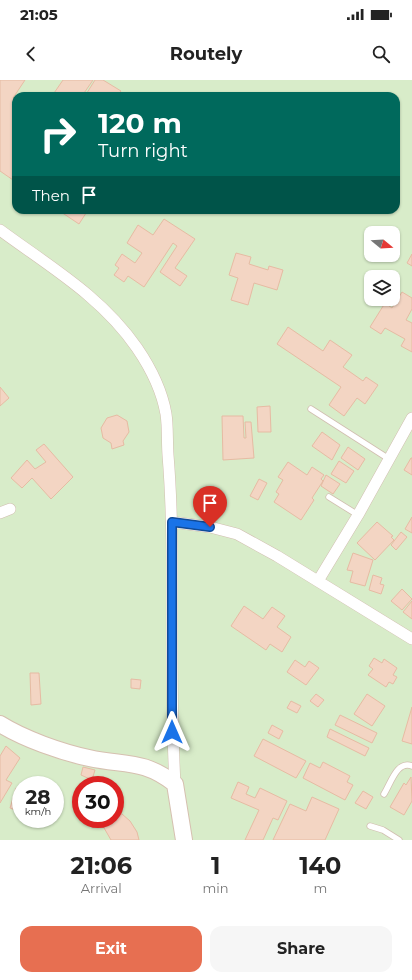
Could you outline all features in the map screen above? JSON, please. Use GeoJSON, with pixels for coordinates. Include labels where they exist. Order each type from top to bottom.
{"type":"FeatureCollection","features":[{"type":"Feature","properties":{"kind":"street"},"geometry":{"type":"LineString","coordinates":[[0,230],[87,293],[118,322],[138,349],[155,378],[166,413],[172,522],[172,732],[175,784],[184,840]]}},
{"type":"Feature","properties":{"kind":"street"},"geometry":{"type":"LineString","coordinates":[[318,581],[358,515],[412,418]]}},
{"type":"Feature","properties":{"kind":"street"},"geometry":{"type":"LineString","coordinates":[[172,522],[210,527],[237,534],[318,581],[412,639]]}},
{"type":"Feature","properties":{"kind":"street"},"geometry":{"type":"LineString","coordinates":[[0,724],[44,744],[89,758],[138,764],[160,773],[175,784]]}},
{"type":"Feature","properties":{"kind":"lane"},"geometry":{"type":"LineString","coordinates":[[311,409],[389,459]]}},
{"type":"Feature","properties":{"kind":"lane"},"geometry":{"type":"LineString","coordinates":[[329,497],[358,515]]}},
{"type":"Feature","properties":{"kind":"lane"},"geometry":{"type":"LineString","coordinates":[[384,794],[400,766],[406,764],[412,766]]}},
{"type":"Feature","properties":{"kind":"lane"},"geometry":{"type":"LineString","coordinates":[[370,826],[383,830],[399,840]]}},
{"type":"Feature","properties":{"kind":"green space"},"geometry":{"type":"Polygon","coordinates":[[[0,80],[412,80],[412,840],[0,840],[0,80]]]}},
{"type":"Feature","properties":{"kind":"building"},"geometry":{"type":"Polygon","coordinates":[[[0,80],[25,80],[17,92],[12,92],[12,179],[0,171],[0,80]]]}},
{"type":"Feature","properties":{"kind":"building"},"geometry":{"type":"Polygon","coordinates":[[[63,80],[93,80],[85,92],[55,92],[63,80]]]}},
{"type":"Feature","properties":{"kind":"building"},"geometry":{"type":"Polygon","coordinates":[[[95,80],[103,80],[121,91],[120,92],[88,92],[95,80]]]}},
{"type":"Feature","properties":{"kind":"building"},"geometry":{"type":"Polygon","coordinates":[[[64,214],[85,214],[79,224],[64,214]]]}},
{"type":"Feature","properties":{"kind":"building"},"geometry":{"type":"Polygon","coordinates":[[[164,219],[195,239],[175,268],[187,276],[180,286],[160,272],[177,246],[173,243],[144,287],[128,276],[124,282],[114,275],[119,268],[115,265],[122,254],[135,263],[142,253],[127,243],[138,225],[153,235],[164,219]]]}},
{"type":"Feature","properties":{"kind":"building"},"geometry":{"type":"Polygon","coordinates":[[[236,253],[251,257],[249,264],[268,270],[269,266],[283,270],[277,290],[254,283],[248,305],[231,300],[238,278],[229,275],[236,253]]]}},
{"type":"Feature","properties":{"kind":"building"},"geometry":{"type":"Polygon","coordinates":[[[412,254],[412,266],[407,263],[412,254]]]}},
{"type":"Feature","properties":{"kind":"building"},"geometry":{"type":"Polygon","coordinates":[[[402,292],[412,298],[412,309],[406,320],[412,323],[412,352],[401,346],[405,339],[385,328],[381,334],[370,327],[383,306],[389,306],[392,308],[393,306],[400,306],[400,295],[402,292]]]}},
{"type":"Feature","properties":{"kind":"building"},"geometry":{"type":"Polygon","coordinates":[[[288,327],[323,351],[330,340],[352,355],[343,367],[363,381],[366,377],[378,385],[365,404],[357,398],[344,416],[329,405],[341,387],[277,344],[288,327]]]}},
{"type":"Feature","properties":{"kind":"building"},"geometry":{"type":"Polygon","coordinates":[[[0,387],[9,398],[0,406],[0,387]]]}},
{"type":"Feature","properties":{"kind":"building"},"geometry":{"type":"Polygon","coordinates":[[[270,406],[271,432],[258,432],[257,407],[270,406]]]}},
{"type":"Feature","properties":{"kind":"building"},"geometry":{"type":"Polygon","coordinates":[[[117,415],[127,421],[129,432],[123,441],[124,445],[112,449],[111,443],[103,438],[101,428],[107,418],[117,415]]]}},
{"type":"Feature","properties":{"kind":"building"},"geometry":{"type":"Polygon","coordinates":[[[222,416],[243,416],[244,438],[246,438],[245,422],[251,422],[254,458],[223,460],[222,416]]]}},
{"type":"Feature","properties":{"kind":"building"},"geometry":{"type":"Polygon","coordinates":[[[322,432],[340,445],[332,460],[312,446],[322,432]]]}},
{"type":"Feature","properties":{"kind":"building"},"geometry":{"type":"Polygon","coordinates":[[[44,444],[73,477],[51,499],[32,478],[22,488],[11,478],[27,460],[35,469],[46,462],[36,450],[44,444]]]}},
{"type":"Feature","properties":{"kind":"building"},"geometry":{"type":"Polygon","coordinates":[[[348,447],[365,459],[358,470],[341,458],[348,447]]]}},
{"type":"Feature","properties":{"kind":"building"},"geometry":{"type":"Polygon","coordinates":[[[412,458],[412,475],[404,470],[412,458]]]}},
{"type":"Feature","properties":{"kind":"building"},"geometry":{"type":"Polygon","coordinates":[[[339,461],[354,471],[346,483],[331,474],[339,461]]]}},
{"type":"Feature","properties":{"kind":"building"},"geometry":{"type":"Polygon","coordinates":[[[288,462],[307,475],[312,467],[324,475],[321,479],[323,481],[312,498],[314,500],[301,520],[274,502],[279,494],[276,492],[283,480],[278,477],[288,462]]]}},
{"type":"Feature","properties":{"kind":"building"},"geometry":{"type":"Polygon","coordinates":[[[326,475],[340,484],[333,494],[321,486],[326,475]]]}},
{"type":"Feature","properties":{"kind":"building"},"geometry":{"type":"Polygon","coordinates":[[[259,479],[267,483],[258,500],[250,496],[259,479]]]}},
{"type":"Feature","properties":{"kind":"building"},"geometry":{"type":"Polygon","coordinates":[[[412,517],[412,533],[405,529],[412,517]]]}},
{"type":"Feature","properties":{"kind":"building"},"geometry":{"type":"Polygon","coordinates":[[[377,522],[393,536],[391,537],[394,540],[375,560],[357,543],[377,522]]]}},
{"type":"Feature","properties":{"kind":"building"},"geometry":{"type":"Polygon","coordinates":[[[401,532],[407,537],[396,550],[391,545],[401,532]]]}},
{"type":"Feature","properties":{"kind":"building"},"geometry":{"type":"Polygon","coordinates":[[[353,553],[373,560],[365,586],[350,582],[353,571],[347,570],[353,553]]]}},
{"type":"Feature","properties":{"kind":"building"},"geometry":{"type":"Polygon","coordinates":[[[373,575],[382,578],[380,584],[384,585],[381,594],[369,590],[373,575]]]}},
{"type":"Feature","properties":{"kind":"building"},"geometry":{"type":"Polygon","coordinates":[[[402,589],[412,599],[402,610],[391,601],[402,589]]]}},
{"type":"Feature","properties":{"kind":"building"},"geometry":{"type":"Polygon","coordinates":[[[412,601],[412,619],[403,612],[412,601]]]}},
{"type":"Feature","properties":{"kind":"building"},"geometry":{"type":"Polygon","coordinates":[[[244,606],[263,619],[272,607],[285,616],[277,627],[291,637],[282,652],[270,644],[266,650],[231,626],[244,606]]]}},
{"type":"Feature","properties":{"kind":"building"},"geometry":{"type":"Polygon","coordinates":[[[374,658],[382,663],[384,659],[397,668],[393,675],[397,677],[393,684],[389,682],[386,687],[368,675],[373,669],[369,666],[374,658]]]}},
{"type":"Feature","properties":{"kind":"building"},"geometry":{"type":"Polygon","coordinates":[[[295,660],[305,667],[309,661],[319,668],[306,685],[287,672],[295,660]]]}},
{"type":"Feature","properties":{"kind":"building"},"geometry":{"type":"Polygon","coordinates":[[[30,673],[39,673],[41,704],[31,705],[30,673]]]}},
{"type":"Feature","properties":{"kind":"building"},"geometry":{"type":"Polygon","coordinates":[[[131,679],[141,680],[140,689],[131,688],[131,679]]]}},
{"type":"Feature","properties":{"kind":"building"},"geometry":{"type":"Polygon","coordinates":[[[316,694],[324,700],[318,707],[310,701],[316,694]]]}},
{"type":"Feature","properties":{"kind":"building"},"geometry":{"type":"Polygon","coordinates":[[[367,694],[385,706],[372,726],[354,714],[367,694]]]}},
{"type":"Feature","properties":{"kind":"building"},"geometry":{"type":"Polygon","coordinates":[[[291,701],[301,706],[297,713],[287,708],[291,701]]]}},
{"type":"Feature","properties":{"kind":"building"},"geometry":{"type":"Polygon","coordinates":[[[412,707],[412,744],[402,741],[412,707]]]}},
{"type":"Feature","properties":{"kind":"building"},"geometry":{"type":"Polygon","coordinates":[[[340,715],[377,733],[372,743],[335,725],[340,715]]]}},
{"type":"Feature","properties":{"kind":"building"},"geometry":{"type":"Polygon","coordinates":[[[272,725],[283,731],[279,739],[268,733],[272,725]]]}},
{"type":"Feature","properties":{"kind":"building"},"geometry":{"type":"Polygon","coordinates":[[[330,729],[369,748],[365,756],[327,737],[330,729]]]}},
{"type":"Feature","properties":{"kind":"building"},"geometry":{"type":"Polygon","coordinates":[[[263,739],[306,761],[296,778],[254,756],[263,739]]]}},
{"type":"Feature","properties":{"kind":"building"},"geometry":{"type":"Polygon","coordinates":[[[6,746],[20,758],[6,780],[12,783],[0,803],[0,756],[6,746]]]}},
{"type":"Feature","properties":{"kind":"building"},"geometry":{"type":"Polygon","coordinates":[[[323,762],[350,776],[347,782],[353,785],[345,800],[303,778],[310,763],[320,768],[323,762]]]}},
{"type":"Feature","properties":{"kind":"building"},"geometry":{"type":"Polygon","coordinates":[[[83,767],[95,770],[93,776],[81,775],[83,767]]]}},
{"type":"Feature","properties":{"kind":"building"},"geometry":{"type":"Polygon","coordinates":[[[411,777],[412,801],[404,815],[390,807],[404,783],[406,785],[411,777]]]}},
{"type":"Feature","properties":{"kind":"building"},"geometry":{"type":"Polygon","coordinates":[[[238,782],[249,787],[246,794],[255,798],[260,788],[287,801],[278,820],[273,818],[263,840],[245,840],[259,810],[231,798],[238,782]]]}},
{"type":"Feature","properties":{"kind":"building"},"geometry":{"type":"Polygon","coordinates":[[[363,791],[373,797],[366,809],[355,803],[363,791]]]}},
{"type":"Feature","properties":{"kind":"building"},"geometry":{"type":"Polygon","coordinates":[[[312,797],[339,809],[325,840],[273,840],[290,804],[306,811],[312,797]]]}},
{"type":"Feature","properties":{"kind":"building"},"geometry":{"type":"Polygon","coordinates":[[[124,816],[130,821],[137,832],[139,840],[111,840],[104,828],[124,828],[124,816]]]}},
{"type":"Feature","properties":{"kind":"route"},"geometry":{"type":"LineString","coordinates":[[172,732],[172,522],[210,527]]}}]}
